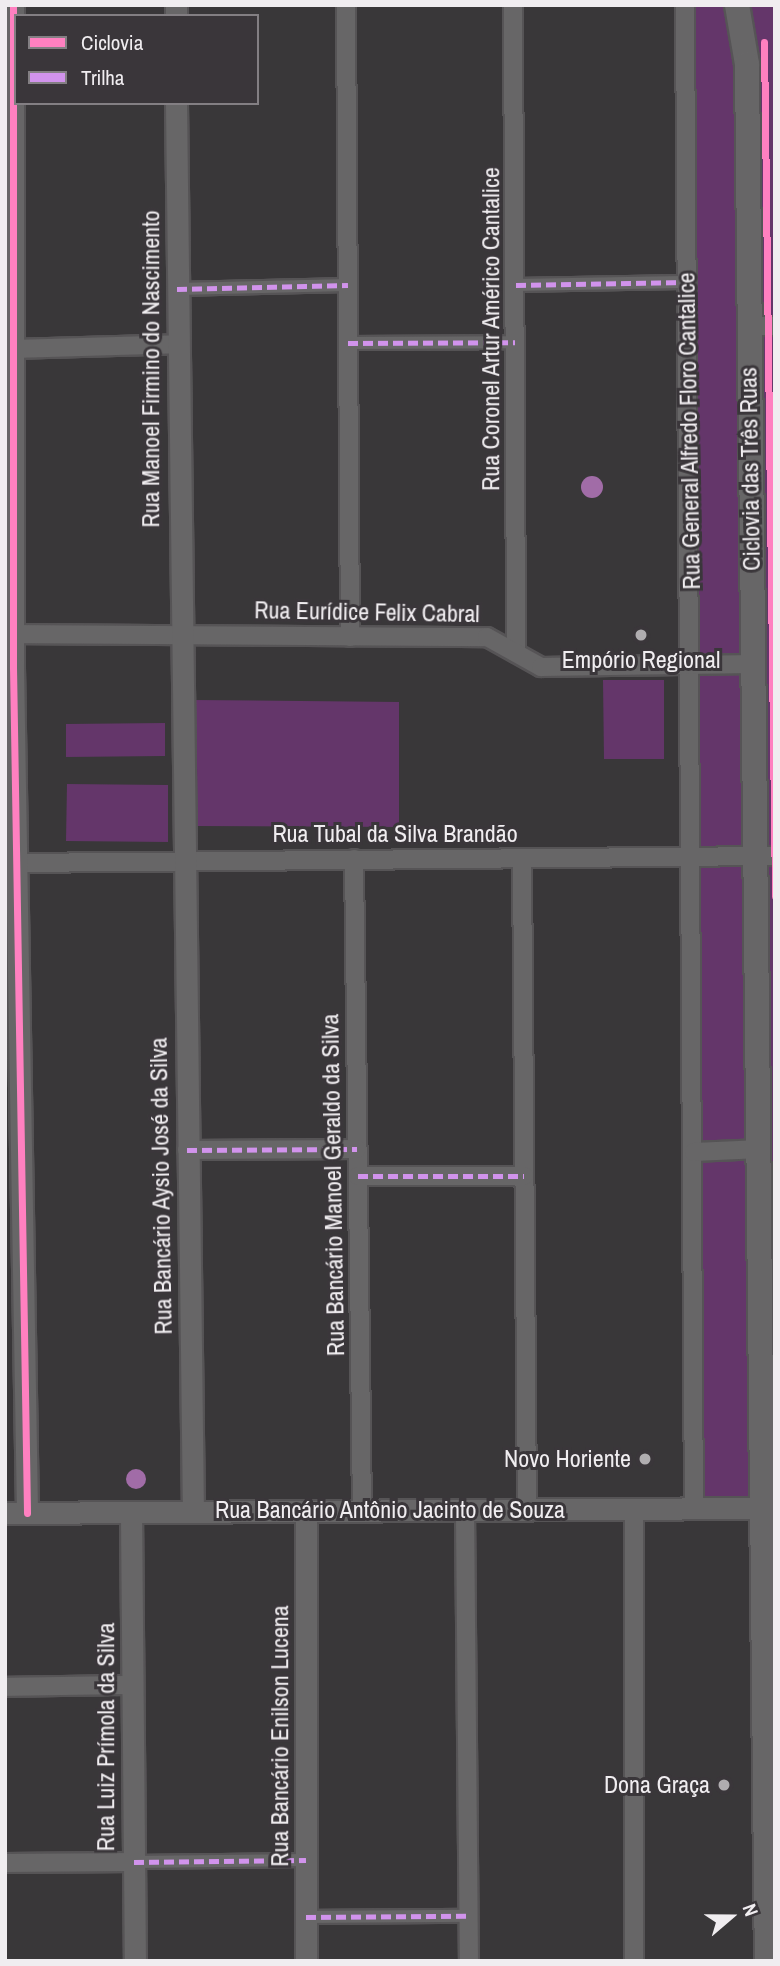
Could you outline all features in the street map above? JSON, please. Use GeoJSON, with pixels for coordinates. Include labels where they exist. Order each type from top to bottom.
{"type":"FeatureCollection","features":[{"type":"Feature","properties":{"kind":"main road"},"geometry":{"type":"LineString","coordinates":[[737,5],[747,64],[754,664],[765,856],[761,1149],[770,1508],[767,1961]]}},
{"type":"Feature","properties":{"kind":"street"},"geometry":{"type":"LineString","coordinates":[[13,5],[9,292],[13,349],[13,634],[9,667],[16,863],[13,1090],[27,1513]]}},
{"type":"Feature","properties":{"kind":"street"},"geometry":{"type":"LineString","coordinates":[[346,5],[350,637]]}},
{"type":"Feature","properties":{"kind":"street","name":"Rua Coronel Artur Américo Cantalice"},"geometry":{"type":"LineString","coordinates":[[513,5],[516,653]]}},
{"type":"Feature","properties":{"kind":"street","name":"Rua General Alfredo Floro Cantalice"},"geometry":{"type":"LineString","coordinates":[[685,5],[694,857],[694,1509]]}},
{"type":"Feature","properties":{"kind":"street","name":"Rua Manoel Firmino do Nascimento"},"geometry":{"type":"LineString","coordinates":[[176,105],[178,634],[182,859]]}},
{"type":"Feature","properties":{"kind":"street"},"geometry":{"type":"LineString","coordinates":[[516,285],[687,282]]}},
{"type":"Feature","properties":{"kind":"street"},"geometry":{"type":"LineString","coordinates":[[177,289],[348,285]]}},
{"type":"Feature","properties":{"kind":"street"},"geometry":{"type":"LineString","coordinates":[[748,326],[775,326]]}},
{"type":"Feature","properties":{"kind":"street"},"geometry":{"type":"LineString","coordinates":[[348,343],[515,342]]}},
{"type":"Feature","properties":{"kind":"street"},"geometry":{"type":"LineString","coordinates":[[13,349],[177,344]]}},
{"type":"Feature","properties":{"kind":"street","name":"Rua Eurídice Felix Cabral"},"geometry":{"type":"LineString","coordinates":[[13,634],[487,637],[541,667],[754,664]]}},
{"type":"Feature","properties":{"kind":"street","name":"Rua Tubal da Silva Brandão"},"geometry":{"type":"LineString","coordinates":[[16,863],[182,859],[765,856]]}},
{"type":"Feature","properties":{"kind":"street"},"geometry":{"type":"LineString","coordinates":[[522,858],[527,1510]]}},
{"type":"Feature","properties":{"kind":"street","name":"Rua Bancário Aysio José da Silva"},"geometry":{"type":"LineString","coordinates":[[182,859],[193,1511]]}},
{"type":"Feature","properties":{"kind":"street","name":"Rua Bancário Manoel Geraldo da Silva"},"geometry":{"type":"LineString","coordinates":[[354,859],[362,1510]]}},
{"type":"Feature","properties":{"kind":"street"},"geometry":{"type":"LineString","coordinates":[[187,1150],[358,1149]]}},
{"type":"Feature","properties":{"kind":"street"},"geometry":{"type":"LineString","coordinates":[[694,1152],[761,1149]]}},
{"type":"Feature","properties":{"kind":"street"},"geometry":{"type":"LineString","coordinates":[[358,1176],[524,1176]]}},
{"type":"Feature","properties":{"kind":"street","name":"Rua Bancário Antônio Jacinto de Souza"},"geometry":{"type":"LineString","coordinates":[[5,1513],[770,1508]]}},
{"type":"Feature","properties":{"kind":"street"},"geometry":{"type":"LineString","coordinates":[[634,1509],[634,1961]]}},
{"type":"Feature","properties":{"kind":"street"},"geometry":{"type":"LineString","coordinates":[[465,1510],[468,1961]]}},
{"type":"Feature","properties":{"kind":"street","name":"Rua Bancário Enilson Lucena"},"geometry":{"type":"LineString","coordinates":[[306,1511],[306,1961]]}},
{"type":"Feature","properties":{"kind":"street","name":"Rua Luiz Prímola da Silva"},"geometry":{"type":"LineString","coordinates":[[131,1512],[135,1961]]}},
{"type":"Feature","properties":{"kind":"street"},"geometry":{"type":"LineString","coordinates":[[5,1687],[132,1685]]}},
{"type":"Feature","properties":{"kind":"street"},"geometry":{"type":"LineString","coordinates":[[5,1863],[306,1860]]}},
{"type":"Feature","properties":{"kind":"street"},"geometry":{"type":"LineString","coordinates":[[306,1917],[468,1916]]}},
{"type":"Feature","properties":{"kind":"shaded area"},"geometry":{"type":"Polygon","coordinates":[[[688,5],[775,5],[775,1961],[757,1497],[689,1497],[688,5]]]}},
{"type":"Feature","properties":{"kind":"shaded area"},"geometry":{"type":"Polygon","coordinates":[[[592,476],[600,479],[603,487],[600,495],[592,498],[584,495],[581,487],[584,479],[592,476]]]}},
{"type":"Feature","properties":{"kind":"shaded area"},"geometry":{"type":"Polygon","coordinates":[[[603,680],[664,680],[664,759],[604,759],[603,680]]]}},
{"type":"Feature","properties":{"kind":"shaded area"},"geometry":{"type":"Polygon","coordinates":[[[192,700],[399,702],[399,827],[192,826],[192,700]]]}},
{"type":"Feature","properties":{"kind":"shaded area"},"geometry":{"type":"Polygon","coordinates":[[[165,723],[165,756],[66,757],[66,724],[165,723]]]}},
{"type":"Feature","properties":{"kind":"shaded area"},"geometry":{"type":"Polygon","coordinates":[[[67,784],[168,785],[168,842],[66,841],[67,784]]]}},
{"type":"Feature","properties":{"kind":"shaded area"},"geometry":{"type":"Polygon","coordinates":[[[136,1469],[143,1472],[146,1479],[143,1486],[136,1489],[129,1486],[126,1479],[129,1472],[136,1469]]]}},
{"type":"Feature","properties":{"kind":"marked path"},"geometry":{"type":"LineString","coordinates":[[516,285],[687,282]]}},
{"type":"Feature","properties":{"kind":"marked path"},"geometry":{"type":"LineString","coordinates":[[177,289],[348,285]]}},
{"type":"Feature","properties":{"kind":"marked path"},"geometry":{"type":"LineString","coordinates":[[348,343],[515,342]]}},
{"type":"Feature","properties":{"kind":"marked path"},"geometry":{"type":"LineString","coordinates":[[187,1150],[357,1149]]}},
{"type":"Feature","properties":{"kind":"marked path"},"geometry":{"type":"LineString","coordinates":[[358,1176],[524,1176]]}},
{"type":"Feature","properties":{"kind":"marked path"},"geometry":{"type":"LineString","coordinates":[[134,1862],[306,1860]]}},
{"type":"Feature","properties":{"kind":"marked path"},"geometry":{"type":"LineString","coordinates":[[306,1917],[468,1916]]}},
{"type":"Feature","properties":{"kind":"cycle path"},"geometry":{"type":"LineString","coordinates":[[13,5],[13,667],[27,1513]]}},
{"type":"Feature","properties":{"kind":"cycle path","name":"Ciclovia das Três Ruas"},"geometry":{"type":"LineString","coordinates":[[764,42],[775,896]]}},
{"type":"Feature","properties":{"kind":"place","name":"Empório Regional"},"geometry":{"type":"Point","coordinates":[641,635]}},
{"type":"Feature","properties":{"kind":"place","name":"Novo Horiente"},"geometry":{"type":"Point","coordinates":[645,1459]}},
{"type":"Feature","properties":{"kind":"place","name":"Dona Graça"},"geometry":{"type":"Point","coordinates":[724,1785]}}]}
